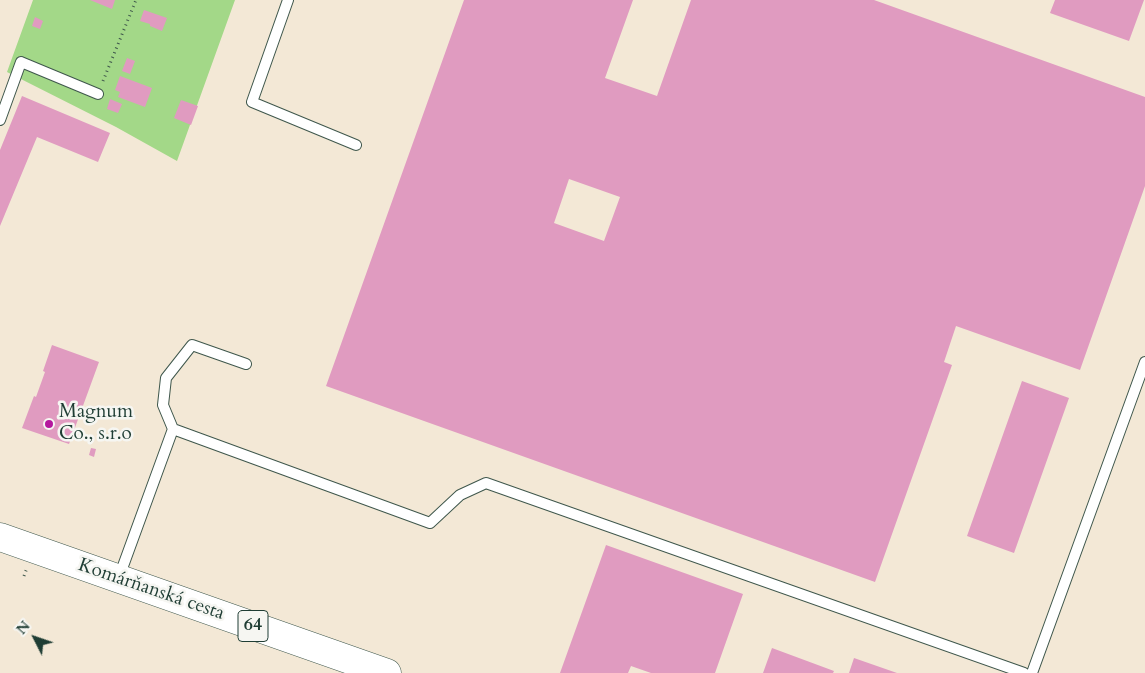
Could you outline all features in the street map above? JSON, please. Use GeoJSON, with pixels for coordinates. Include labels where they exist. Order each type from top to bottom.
{"type":"FeatureCollection","features":[{"type":"Feature","properties":{"kind":"main road","name":"Komárňanská cesta"},"geometry":{"type":"LineString","coordinates":[[0,537],[387,673]]}},
{"type":"Feature","properties":{"kind":"lane"},"geometry":{"type":"LineString","coordinates":[[288,0],[252,102],[356,145]]}},
{"type":"Feature","properties":{"kind":"lane"},"geometry":{"type":"LineString","coordinates":[[0,120],[21,62],[98,94]]}},
{"type":"Feature","properties":{"kind":"lane"},"geometry":{"type":"LineString","coordinates":[[118,579],[173,429],[163,405],[166,378],[192,346],[246,364]]}},
{"type":"Feature","properties":{"kind":"lane"},"geometry":{"type":"LineString","coordinates":[[1032,673],[1145,362]]}},
{"type":"Feature","properties":{"kind":"lane"},"geometry":{"type":"LineString","coordinates":[[173,429],[430,524],[460,495],[486,483],[1024,673]]}},
{"type":"Feature","properties":{"kind":"path"},"geometry":{"type":"LineString","coordinates":[[98,94],[136,0]]}},
{"type":"Feature","properties":{"kind":"green space"},"geometry":{"type":"Polygon","coordinates":[[[33,0],[235,0],[177,161],[116,127],[7,72],[33,0]]]}},
{"type":"Feature","properties":{"kind":"building"},"geometry":{"type":"Polygon","coordinates":[[[90,0],[115,0],[112,9],[90,0]]]}},
{"type":"Feature","properties":{"kind":"building"},"geometry":{"type":"Polygon","coordinates":[[[464,0],[633,0],[605,78],[657,96],[691,0],[874,0],[1145,97],[1145,186],[1080,370],[956,326],[944,362],[952,365],[875,582],[326,386],[464,0]],[[569,179],[554,223],[604,241],[620,197],[569,179]]]}},
{"type":"Feature","properties":{"kind":"building"},"geometry":{"type":"Polygon","coordinates":[[[1055,0],[1144,0],[1129,41],[1050,13],[1055,0]]]}},
{"type":"Feature","properties":{"kind":"building"},"geometry":{"type":"Polygon","coordinates":[[[144,10],[167,18],[162,31],[140,21],[144,10]]]}},
{"type":"Feature","properties":{"kind":"building"},"geometry":{"type":"Polygon","coordinates":[[[35,17],[43,21],[40,29],[32,26],[35,17]]]}},
{"type":"Feature","properties":{"kind":"building"},"geometry":{"type":"Polygon","coordinates":[[[127,58],[135,61],[130,74],[122,71],[127,58]]]}},
{"type":"Feature","properties":{"kind":"building"},"geometry":{"type":"Polygon","coordinates":[[[120,76],[152,88],[145,107],[118,97],[120,92],[115,90],[120,76]]]}},
{"type":"Feature","properties":{"kind":"building"},"geometry":{"type":"Polygon","coordinates":[[[22,96],[110,133],[98,162],[37,137],[0,226],[0,150],[22,96]]]}},
{"type":"Feature","properties":{"kind":"building"},"geometry":{"type":"Polygon","coordinates":[[[110,99],[122,104],[118,113],[107,109],[110,99]]]}},
{"type":"Feature","properties":{"kind":"building"},"geometry":{"type":"Polygon","coordinates":[[[181,100],[198,106],[191,125],[174,118],[181,100]]]}},
{"type":"Feature","properties":{"kind":"building"},"geometry":{"type":"Polygon","coordinates":[[[52,345],[99,362],[69,444],[22,428],[34,396],[36,397],[52,345]]]}},
{"type":"Feature","properties":{"kind":"building"},"geometry":{"type":"Polygon","coordinates":[[[1022,381],[1069,398],[1014,553],[967,536],[1022,381]]]}},
{"type":"Feature","properties":{"kind":"building"},"geometry":{"type":"Polygon","coordinates":[[[91,448],[96,449],[94,457],[89,455],[91,448]]]}},
{"type":"Feature","properties":{"kind":"building"},"geometry":{"type":"Polygon","coordinates":[[[606,545],[743,594],[715,673],[651,673],[631,666],[628,673],[560,673],[606,545]]]}},
{"type":"Feature","properties":{"kind":"building"},"geometry":{"type":"Polygon","coordinates":[[[772,648],[834,671],[833,673],[763,673],[772,648]]]}},
{"type":"Feature","properties":{"kind":"building"},"geometry":{"type":"Polygon","coordinates":[[[854,658],[897,673],[849,673],[854,658]]]}},
{"type":"Feature","properties":{"kind":"place","name":"Magnum Co., s.r.o"},"geometry":{"type":"Point","coordinates":[49,424]}}]}
